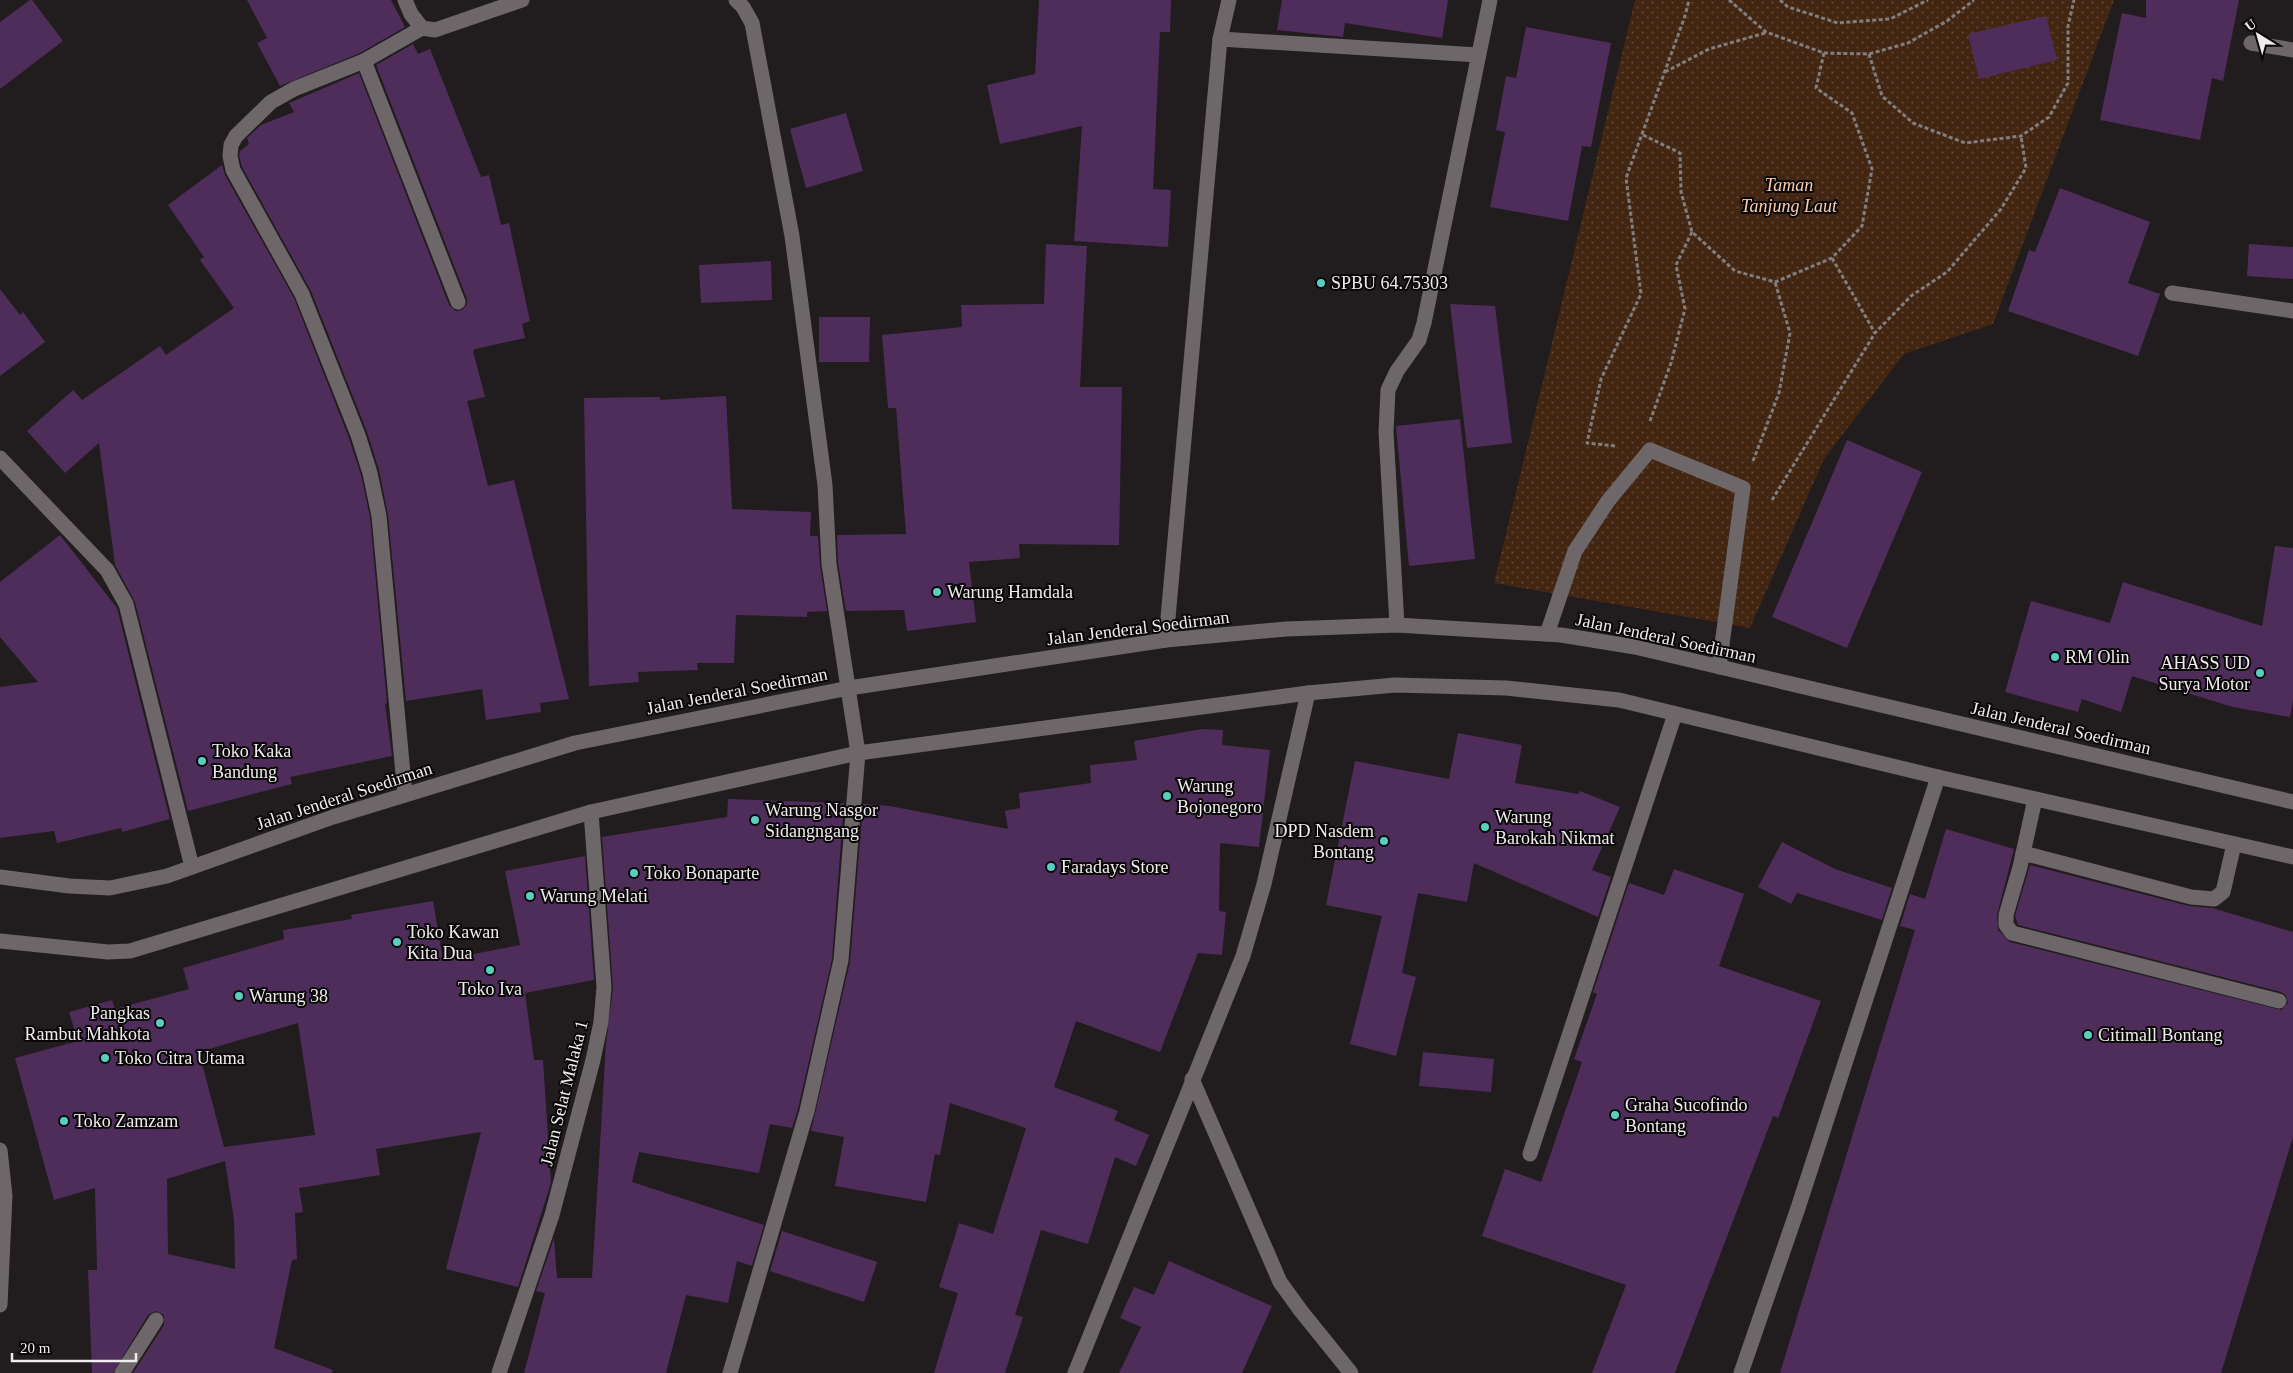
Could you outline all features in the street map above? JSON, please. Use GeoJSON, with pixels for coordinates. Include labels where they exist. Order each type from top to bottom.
{"type":"FeatureCollection","features":[{"type":"Feature","properties":{"kind":"street"},"geometry":{"type":"LineString","coordinates":[[405,0],[411,14],[422,28]]}},
{"type":"Feature","properties":{"kind":"street"},"geometry":{"type":"LineString","coordinates":[[405,795],[379,516],[370,473],[358,435],[302,294],[233,170],[230,156],[231,145],[236,136],[271,102],[294,88],[364,60],[422,28],[435,30],[522,0]]}},
{"type":"Feature","properties":{"kind":"street"},"geometry":{"type":"LineString","coordinates":[[730,1373],[806,1111],[841,960],[858,752],[829,564],[825,485],[792,236],[752,23],[743,7],[736,0]]}},
{"type":"Feature","properties":{"kind":"street"},"geometry":{"type":"LineString","coordinates":[[1166,640],[1220,39],[1229,0]]}},
{"type":"Feature","properties":{"kind":"street"},"geometry":{"type":"LineString","coordinates":[[1397,625],[1386,432],[1388,390],[1397,372],[1419,340],[1424,323],[1490,0]]}},
{"type":"Feature","properties":{"kind":"street"},"geometry":{"type":"LineString","coordinates":[[1220,39],[1478,55]]}},
{"type":"Feature","properties":{"kind":"street"},"geometry":{"type":"LineString","coordinates":[[2251,43],[2293,50]]}},
{"type":"Feature","properties":{"kind":"street"},"geometry":{"type":"LineString","coordinates":[[364,60],[458,302]]}},
{"type":"Feature","properties":{"kind":"street"},"geometry":{"type":"LineString","coordinates":[[2172,293],[2293,311]]}},
{"type":"Feature","properties":{"kind":"street"},"geometry":{"type":"LineString","coordinates":[[1547,634],[1575,551],[1608,501],[1650,450],[1743,488],[1719,667]]}},
{"type":"Feature","properties":{"kind":"street"},"geometry":{"type":"LineString","coordinates":[[0,458],[107,570],[126,604],[192,867]]}},
{"type":"Feature","properties":{"kind":"street","name":"Jalan Jenderal Soedirman"},"geometry":{"type":"LineString","coordinates":[[0,877],[69,886],[110,888],[167,876],[333,817],[575,743],[849,688],[1166,640],[1286,629],[1397,625],[1547,634],[1635,647],[2293,802]]}},
{"type":"Feature","properties":{"kind":"street"},"geometry":{"type":"LineString","coordinates":[[0,940],[108,952],[130,951],[591,812],[858,752],[1308,693],[1395,685],[1506,688],[1619,700],[1938,777],[2293,857]]}},
{"type":"Feature","properties":{"kind":"street"},"geometry":{"type":"LineString","coordinates":[[1075,1373],[1243,956],[1256,918],[1308,693]]}},
{"type":"Feature","properties":{"kind":"street"},"geometry":{"type":"LineString","coordinates":[[1530,1154],[1675,714]]}},
{"type":"Feature","properties":{"kind":"street"},"geometry":{"type":"LineString","coordinates":[[1741,1373],[1798,1208],[1938,777]]}},
{"type":"Feature","properties":{"kind":"street"},"geometry":{"type":"LineString","coordinates":[[2035,799],[2006,915],[2006,925],[2012,933],[2279,1001]]}},
{"type":"Feature","properties":{"kind":"street","name":"Jalan Selat Malaka 1"},"geometry":{"type":"LineString","coordinates":[[499,1373],[552,1215],[593,1060],[601,1022],[604,987],[591,812]]}},
{"type":"Feature","properties":{"kind":"street"},"geometry":{"type":"LineString","coordinates":[[2023,853],[2191,897],[2214,900],[2223,892],[2234,844]]}},
{"type":"Feature","properties":{"kind":"street"},"geometry":{"type":"LineString","coordinates":[[1192,1079],[1280,1282],[1351,1373]]}},
{"type":"Feature","properties":{"kind":"street"},"geometry":{"type":"LineString","coordinates":[[0,1150],[5,1196],[0,1305]]}},
{"type":"Feature","properties":{"kind":"street"},"geometry":{"type":"LineString","coordinates":[[122,1373],[156,1320]]}},
{"type":"Feature","properties":{"kind":"path"},"geometry":{"type":"LineString","coordinates":[[1689,0],[1626,178],[1641,294],[1600,379],[1587,443],[1650,450],[1650,419],[1671,363],[1685,309],[1676,265],[1692,232]]}},
{"type":"Feature","properties":{"kind":"path"},"geometry":{"type":"LineString","coordinates":[[1729,0],[1766,32],[1824,53],[1868,54],[1908,43],[1947,21],[1974,0]]}},
{"type":"Feature","properties":{"kind":"path"},"geometry":{"type":"LineString","coordinates":[[1780,0],[1788,7],[1838,23],[1890,19],[1928,0]]}},
{"type":"Feature","properties":{"kind":"path"},"geometry":{"type":"LineString","coordinates":[[1868,54],[1882,96],[1913,123],[1965,142],[2021,136],[2049,117],[2068,83],[2068,26],[2074,0]]}},
{"type":"Feature","properties":{"kind":"path"},"geometry":{"type":"LineString","coordinates":[[1665,72],[1709,48],[1766,32]]}},
{"type":"Feature","properties":{"kind":"path"},"geometry":{"type":"LineString","coordinates":[[1642,136],[1680,153],[1681,192],[1692,232],[1735,271],[1775,282],[1832,258],[1862,226],[1872,169],[1852,113],[1816,88],[1824,53]]}},
{"type":"Feature","properties":{"kind":"path"},"geometry":{"type":"LineString","coordinates":[[1775,282],[1790,333],[1779,393],[1743,488],[1772,500],[1875,333],[1911,296],[1947,272],[2002,209],[2026,168],[2021,136]]}},
{"type":"Feature","properties":{"kind":"path"},"geometry":{"type":"LineString","coordinates":[[1832,258],[1875,333]]}},
{"type":"Feature","properties":{"kind":"green space","name":"Taman Tanjung Laut"},"geometry":{"type":"Polygon","coordinates":[[[1635,0],[2114,0],[1993,324],[1904,354],[1824,459],[1750,628],[1494,583],[1635,0]]]}},
{"type":"Feature","properties":{"kind":"building"},"geometry":{"type":"Polygon","coordinates":[[[32,0],[63,41],[0,89],[0,22],[32,0]]]}},
{"type":"Feature","properties":{"kind":"building"},"geometry":{"type":"Polygon","coordinates":[[[247,0],[391,0],[405,27],[360,53],[280,86],[257,43],[267,38],[247,0]]]}},
{"type":"Feature","properties":{"kind":"building"},"geometry":{"type":"Polygon","coordinates":[[[1039,0],[1171,0],[1170,32],[1160,32],[1153,189],[1171,190],[1168,247],[1074,241],[1082,126],[1000,144],[987,85],[1035,74],[1039,0]]]}},
{"type":"Feature","properties":{"kind":"building"},"geometry":{"type":"Polygon","coordinates":[[[1282,0],[1448,0],[1442,38],[1345,23],[1343,37],[1277,30],[1282,0]]]}},
{"type":"Feature","properties":{"kind":"building"},"geometry":{"type":"Polygon","coordinates":[[[2146,0],[2239,0],[2223,81],[2212,78],[2200,140],[2100,120],[2122,13],[2146,18],[2146,0]]]}},
{"type":"Feature","properties":{"kind":"building"},"geometry":{"type":"Polygon","coordinates":[[[2046,16],[2057,60],[1979,79],[1968,34],[2046,16]]]}},
{"type":"Feature","properties":{"kind":"building"},"geometry":{"type":"Polygon","coordinates":[[[1526,27],[1611,43],[1591,147],[1582,146],[1568,221],[1490,207],[1505,132],[1496,130],[1506,76],[1516,78],[1526,27]]]}},
{"type":"Feature","properties":{"kind":"building"},"geometry":{"type":"Polygon","coordinates":[[[413,44],[418,54],[430,49],[481,177],[489,175],[501,225],[509,223],[530,321],[522,324],[525,338],[473,351],[485,397],[467,401],[488,486],[514,480],[569,699],[540,703],[541,712],[486,720],[482,689],[406,701],[388,515],[379,470],[367,432],[311,291],[242,167],[239,155],[240,151],[249,144],[247,138],[261,125],[294,112],[289,103],[359,73],[449,305],[456,311],[462,310],[467,304],[467,299],[376,65],[413,44]]]}},
{"type":"Feature","properties":{"kind":"building"},"geometry":{"type":"Polygon","coordinates":[[[846,113],[863,171],[806,188],[790,129],[846,113]]]}},
{"type":"Feature","properties":{"kind":"building"},"geometry":{"type":"Polygon","coordinates":[[[222,165],[225,175],[294,298],[349,438],[361,475],[370,517],[387,703],[385,704],[392,756],[290,777],[292,784],[188,811],[135,602],[115,565],[99,443],[65,473],[27,431],[73,390],[82,400],[160,346],[166,355],[234,308],[200,260],[204,257],[168,205],[222,165]]]}},
{"type":"Feature","properties":{"kind":"building"},"geometry":{"type":"Polygon","coordinates":[[[2060,188],[2150,222],[2128,283],[2160,294],[2138,356],[2008,311],[2029,250],[2035,252],[2060,188]]]}},
{"type":"Feature","properties":{"kind":"building"},"geometry":{"type":"Polygon","coordinates":[[[1046,244],[1087,246],[1080,387],[1122,387],[1119,545],[1019,544],[1020,558],[969,562],[976,622],[907,631],[904,610],[846,611],[838,563],[837,535],[906,534],[896,408],[888,408],[882,335],[962,327],[961,305],[1044,304],[1046,244]]]}},
{"type":"Feature","properties":{"kind":"building"},"geometry":{"type":"Polygon","coordinates":[[[2249,244],[2293,247],[2293,279],[2247,276],[2249,244]]]}},
{"type":"Feature","properties":{"kind":"building"},"geometry":{"type":"Polygon","coordinates":[[[771,261],[772,300],[701,303],[699,265],[771,261]]]}},
{"type":"Feature","properties":{"kind":"building"},"geometry":{"type":"Polygon","coordinates":[[[0,289],[20,315],[23,312],[45,342],[0,376],[0,289]]]}},
{"type":"Feature","properties":{"kind":"building"},"geometry":{"type":"Polygon","coordinates":[[[1450,304],[1495,306],[1512,443],[1467,448],[1450,304]]]}},
{"type":"Feature","properties":{"kind":"building"},"geometry":{"type":"Polygon","coordinates":[[[819,317],[870,317],[869,362],[819,362],[819,317]]]}},
{"type":"Feature","properties":{"kind":"building"},"geometry":{"type":"Polygon","coordinates":[[[726,396],[732,509],[811,512],[810,536],[818,536],[827,611],[807,612],[807,617],[736,615],[734,663],[697,663],[698,670],[638,672],[639,682],[589,686],[584,398],[660,397],[660,400],[726,396]]]}},
{"type":"Feature","properties":{"kind":"building"},"geometry":{"type":"Polygon","coordinates":[[[1460,419],[1475,559],[1409,566],[1396,426],[1460,419]]]}},
{"type":"Feature","properties":{"kind":"building"},"geometry":{"type":"Polygon","coordinates":[[[1847,440],[1922,472],[1847,648],[1772,617],[1847,440]]]}},
{"type":"Feature","properties":{"kind":"building"},"geometry":{"type":"Polygon","coordinates":[[[60,535],[117,608],[170,819],[122,832],[121,828],[57,843],[54,831],[0,838],[0,687],[38,682],[0,637],[0,582],[60,535]]]}},
{"type":"Feature","properties":{"kind":"building"},"geometry":{"type":"Polygon","coordinates":[[[2275,546],[2293,548],[2293,700],[2290,717],[2233,707],[2132,676],[2121,712],[2082,699],[2078,712],[2005,692],[2031,601],[2110,623],[2123,582],[2262,626],[2275,546]]]}},
{"type":"Feature","properties":{"kind":"building"},"geometry":{"type":"Polygon","coordinates":[[[1202,729],[1223,730],[1222,745],[1270,750],[1259,847],[1220,843],[1219,911],[1226,912],[1222,955],[1198,953],[1160,1052],[1076,1021],[1054,1087],[1118,1111],[1114,1120],[1149,1135],[1136,1166],[1115,1157],[1088,1244],[1041,1230],[1015,1315],[1023,1317],[1005,1373],[934,1373],[958,1293],[939,1287],[959,1223],[993,1234],[1026,1128],[950,1103],[940,1155],[935,1154],[926,1202],[835,1186],[844,1137],[811,1131],[850,962],[863,804],[890,806],[1008,829],[1005,811],[1020,808],[1019,793],[1091,783],[1090,765],[1137,760],[1134,741],[1202,729]]]}},
{"type":"Feature","properties":{"kind":"building"},"geometry":{"type":"Polygon","coordinates":[[[1458,733],[1522,745],[1515,783],[1578,794],[1580,791],[1620,807],[1592,870],[1611,877],[1598,917],[1474,863],[1467,902],[1418,893],[1402,973],[1416,977],[1396,1056],[1350,1044],[1382,916],[1326,905],[1355,761],[1449,779],[1458,733]]]}},
{"type":"Feature","properties":{"kind":"building"},"geometry":{"type":"Polygon","coordinates":[[[728,799],[844,803],[832,959],[792,1128],[770,1124],[759,1173],[639,1152],[632,1182],[764,1225],[752,1266],[737,1261],[728,1303],[686,1295],[666,1373],[524,1373],[545,1293],[536,1291],[554,1238],[557,1278],[592,1278],[606,1044],[613,988],[602,837],[727,817],[728,799]]]}},
{"type":"Feature","properties":{"kind":"building","name":"Citimall Bontang"},"geometry":{"type":"Polygon","coordinates":[[[1946,829],[2014,849],[1997,915],[1998,930],[2010,942],[2281,1010],[2288,1003],[2286,995],[2281,992],[2018,925],[2015,916],[2030,865],[2189,906],[2212,908],[2293,932],[2293,1137],[2221,1373],[1780,1373],[1915,930],[1900,926],[1910,894],[1925,899],[1946,829]]]}},
{"type":"Feature","properties":{"kind":"building"},"geometry":{"type":"Polygon","coordinates":[[[1782,842],[1835,869],[1892,888],[1882,920],[1797,893],[1791,904],[1758,887],[1782,842]]]}},
{"type":"Feature","properties":{"kind":"building"},"geometry":{"type":"Polygon","coordinates":[[[585,856],[594,980],[525,993],[534,1060],[543,1060],[551,1183],[518,1287],[446,1269],[481,1132],[376,1149],[380,1175],[299,1188],[303,1212],[295,1213],[297,1259],[292,1260],[274,1348],[333,1370],[332,1373],[133,1373],[164,1325],[164,1315],[156,1311],[148,1315],[113,1373],[92,1373],[88,1270],[97,1270],[95,1188],[54,1200],[15,1058],[78,1041],[69,1012],[112,1000],[115,1009],[189,989],[183,968],[284,939],[283,930],[352,919],[351,915],[433,901],[443,960],[520,945],[505,871],[585,856]],[[298,1023],[199,1052],[224,1147],[315,1135],[298,1023]],[[225,1161],[167,1179],[168,1254],[235,1269],[234,1220],[225,1161]]]}},
{"type":"Feature","properties":{"kind":"building"},"geometry":{"type":"Polygon","coordinates":[[[1674,869],[1744,894],[1719,966],[1821,1001],[1778,1118],[1773,1116],[1675,1373],[1592,1373],[1626,1285],[1482,1236],[1505,1169],[1541,1182],[1582,1062],[1574,1059],[1597,994],[1593,992],[1629,883],[1664,895],[1674,869]]]}},
{"type":"Feature","properties":{"kind":"building"},"geometry":{"type":"Polygon","coordinates":[[[1423,1052],[1494,1059],[1491,1092],[1419,1086],[1423,1052]]]}},
{"type":"Feature","properties":{"kind":"building"},"geometry":{"type":"Polygon","coordinates":[[[782,1231],[877,1262],[864,1302],[770,1271],[782,1231]]]}},
{"type":"Feature","properties":{"kind":"building"},"geometry":{"type":"Polygon","coordinates":[[[1169,1261],[1272,1306],[1242,1373],[1119,1373],[1141,1327],[1120,1318],[1134,1287],[1154,1295],[1169,1261]]]}},
{"type":"Feature","properties":{"kind":"place","name":"SPBU 64.75303"},"geometry":{"type":"Point","coordinates":[1321,283]}},
{"type":"Feature","properties":{"kind":"place","name":"Warung Hamdala"},"geometry":{"type":"Point","coordinates":[937,592]}},
{"type":"Feature","properties":{"kind":"place","name":"RM Olin"},"geometry":{"type":"Point","coordinates":[2055,657]}},
{"type":"Feature","properties":{"kind":"place","name":"AHASS UD Surya Motor"},"geometry":{"type":"Point","coordinates":[2260,673]}},
{"type":"Feature","properties":{"kind":"place","name":"Toko Kaka Bandung"},"geometry":{"type":"Point","coordinates":[202,761]}},
{"type":"Feature","properties":{"kind":"place","name":"Warung Bojonegoro"},"geometry":{"type":"Point","coordinates":[1167,796]}},
{"type":"Feature","properties":{"kind":"place","name":"Warung Nasgor Sidangngang"},"geometry":{"type":"Point","coordinates":[755,820]}},
{"type":"Feature","properties":{"kind":"place","name":"Warung Barokah Nikmat"},"geometry":{"type":"Point","coordinates":[1485,827]}},
{"type":"Feature","properties":{"kind":"place","name":"DPD Nasdem Bontang"},"geometry":{"type":"Point","coordinates":[1384,841]}},
{"type":"Feature","properties":{"kind":"place","name":"Faradays Store"},"geometry":{"type":"Point","coordinates":[1051,867]}},
{"type":"Feature","properties":{"kind":"place","name":"Toko Bonaparte"},"geometry":{"type":"Point","coordinates":[634,873]}},
{"type":"Feature","properties":{"kind":"place","name":"Warung Melati"},"geometry":{"type":"Point","coordinates":[530,896]}},
{"type":"Feature","properties":{"kind":"place","name":"Toko Kawan Kita Dua"},"geometry":{"type":"Point","coordinates":[397,942]}},
{"type":"Feature","properties":{"kind":"place","name":"Toko Iva"},"geometry":{"type":"Point","coordinates":[490,970]}},
{"type":"Feature","properties":{"kind":"place","name":"Warung 38"},"geometry":{"type":"Point","coordinates":[239,996]}},
{"type":"Feature","properties":{"kind":"place","name":"Pangkas Rambut Mahkota"},"geometry":{"type":"Point","coordinates":[160,1023]}},
{"type":"Feature","properties":{"kind":"place","name":"Citimall Bontang"},"geometry":{"type":"Point","coordinates":[2088,1035]}},
{"type":"Feature","properties":{"kind":"place","name":"Toko Citra Utama"},"geometry":{"type":"Point","coordinates":[105,1058]}},
{"type":"Feature","properties":{"kind":"place","name":"Graha Sucofindo Bontang"},"geometry":{"type":"Point","coordinates":[1615,1115]}},
{"type":"Feature","properties":{"kind":"place","name":"Toko Zamzam"},"geometry":{"type":"Point","coordinates":[64,1121]}}]}
